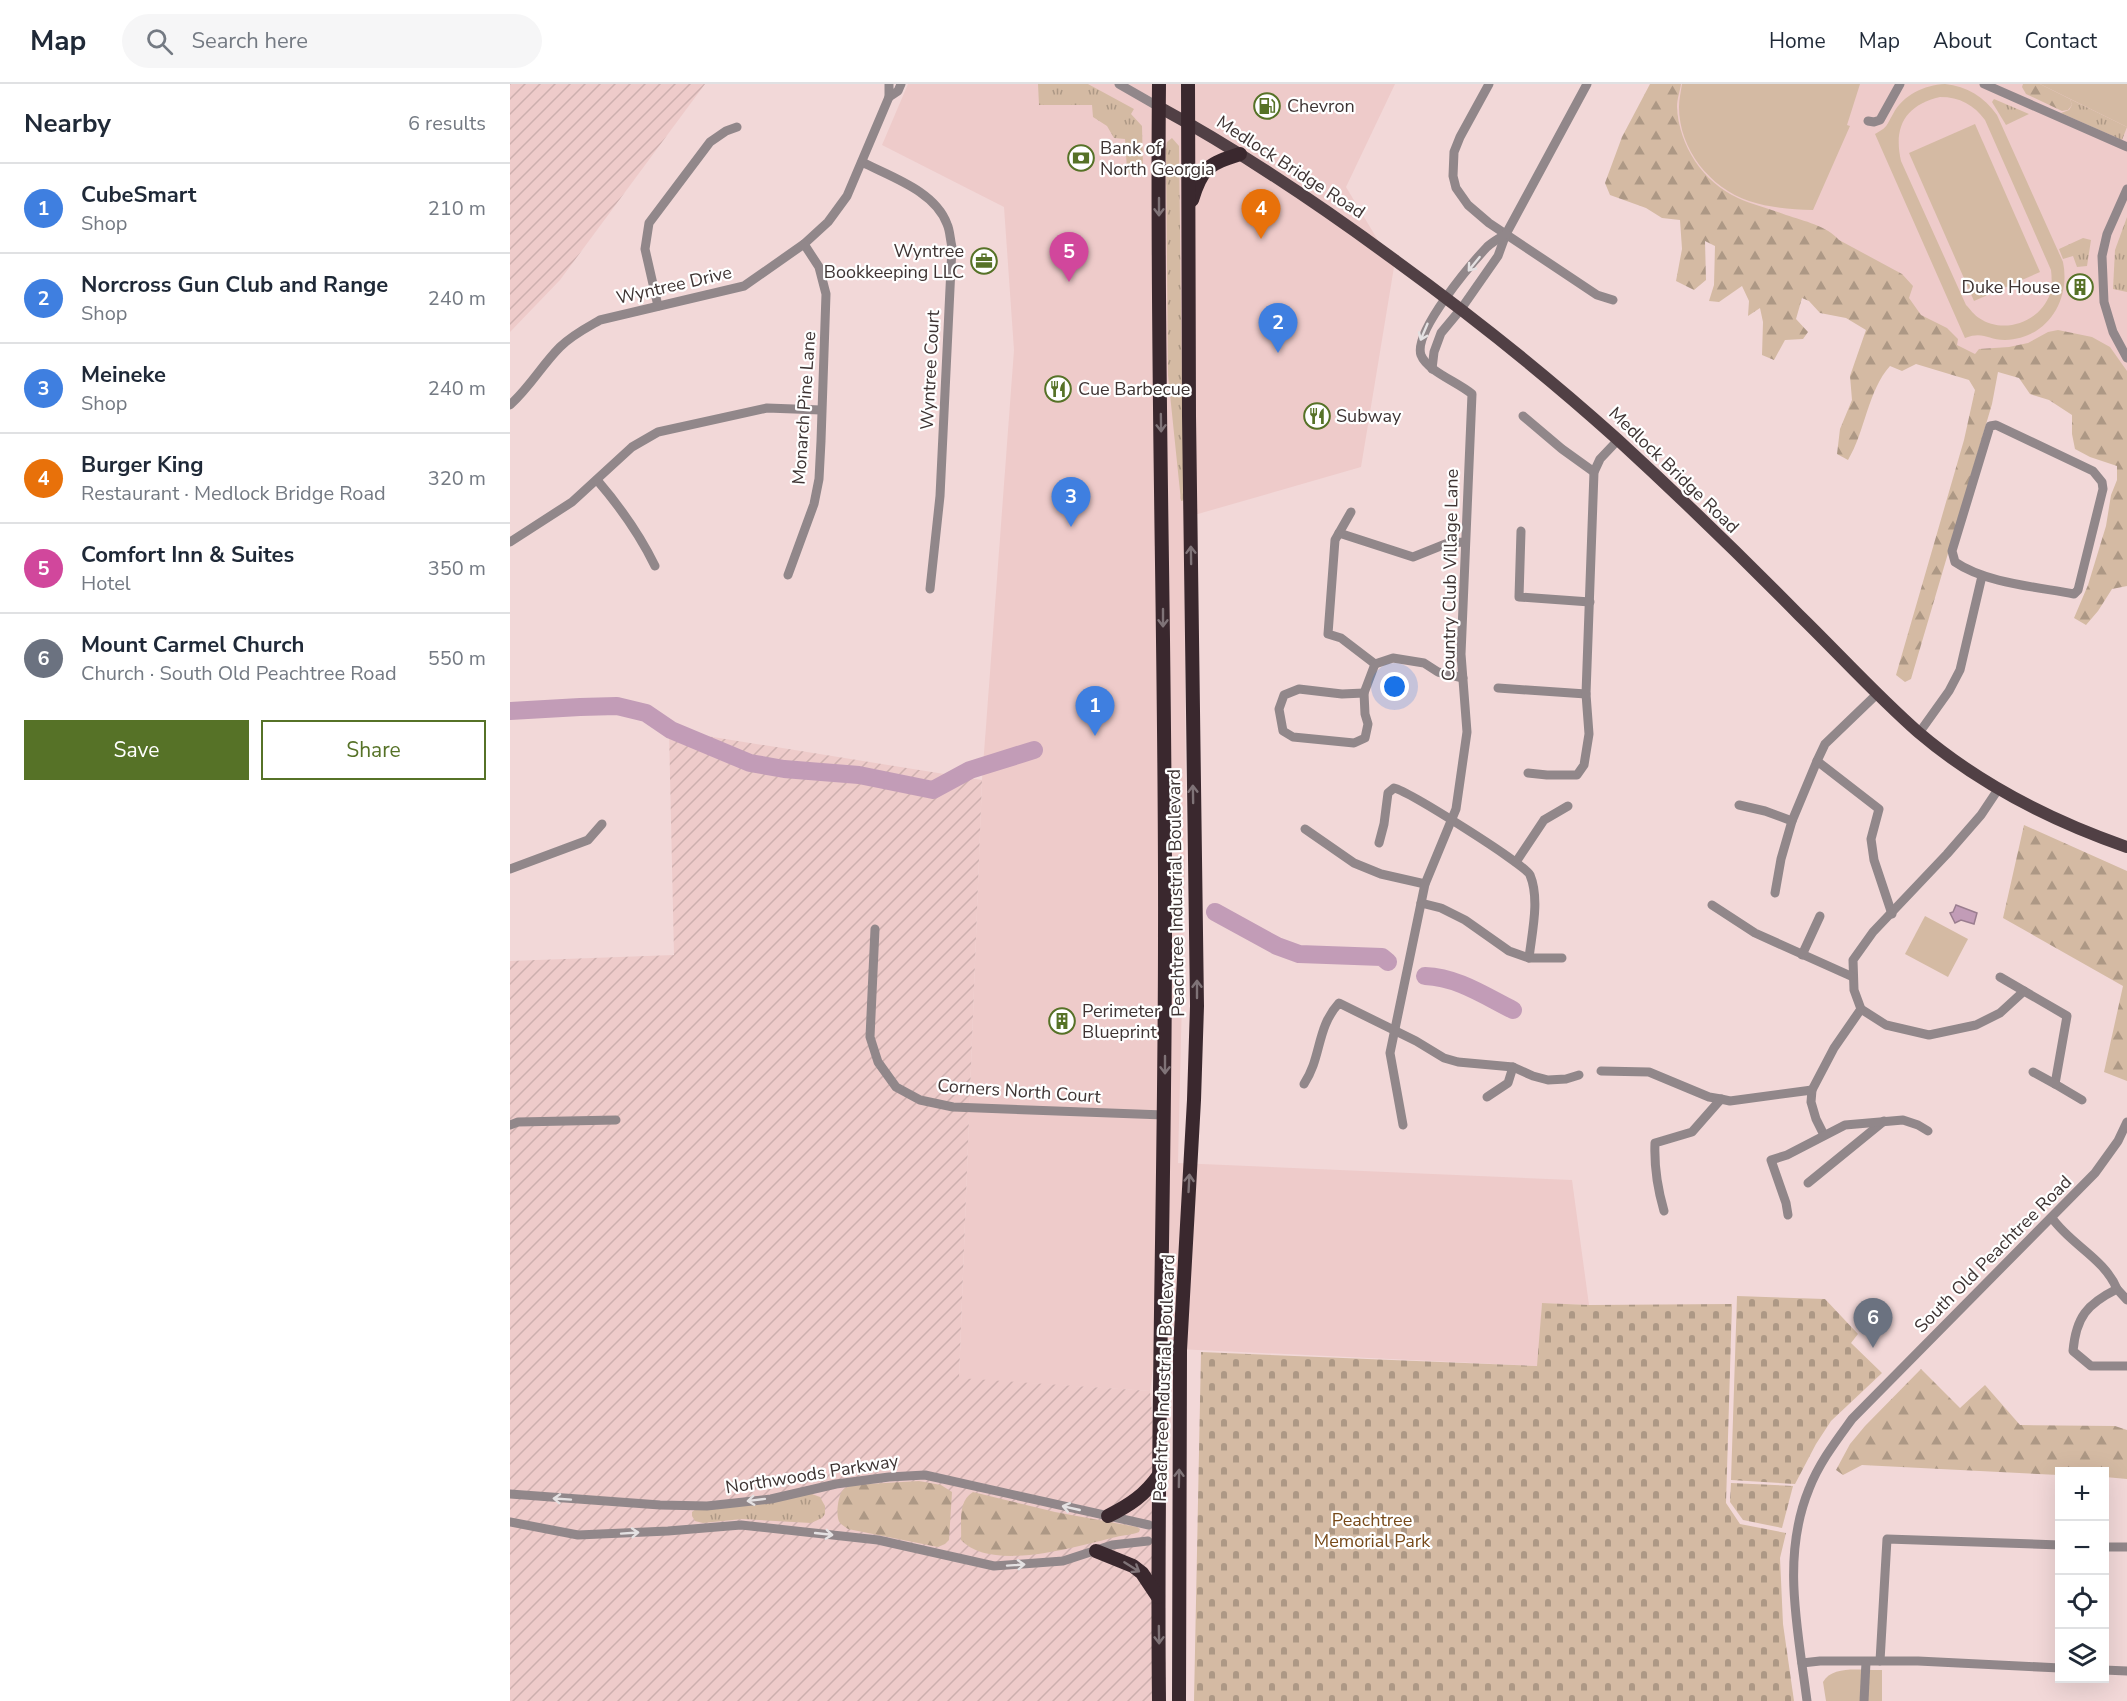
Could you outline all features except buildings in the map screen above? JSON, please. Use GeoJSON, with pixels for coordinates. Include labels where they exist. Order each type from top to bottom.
{"type":"FeatureCollection","features":[{"type":"Feature","properties":{"kind":"highway","name":"Peachtree Industrial Boulevard"},"geometry":{"type":"LineString","coordinates":[[1159,84],[1165,934],[1158,1597],[1159,1701]]}},
{"type":"Feature","properties":{"kind":"highway","name":"Peachtree Industrial Boulevard"},"geometry":{"type":"LineString","coordinates":[[1179,1701],[1180,1350],[1197,1006],[1189,436],[1188,84]]}},
{"type":"Feature","properties":{"kind":"highway"},"geometry":{"type":"LineString","coordinates":[[1188,213],[1203,171],[1212,163],[1240,154]]}},
{"type":"Feature","properties":{"kind":"highway"},"geometry":{"type":"LineString","coordinates":[[1108,1516],[1131,1504],[1148,1490],[1159,1475]]}},
{"type":"Feature","properties":{"kind":"highway"},"geometry":{"type":"LineString","coordinates":[[1096,1551],[1133,1566],[1142,1573],[1158,1597]]}},
{"type":"Feature","properties":{"kind":"main road","name":"Medlock Bridge Road"},"geometry":{"type":"LineString","coordinates":[[1159,106],[1240,154],[1343,222],[1461,309],[1572,399],[1618,440],[1797,612],[1877,694],[1919,733],[1968,770],[1999,788],[2063,822],[2127,848]]}},
{"type":"Feature","properties":{"kind":"street","name":"Wyntree Drive"},"geometry":{"type":"LineString","coordinates":[[510,405],[529,387],[560,347],[579,332],[600,320],[744,286],[804,244],[828,222],[847,196],[889,97],[889,84]]}},
{"type":"Feature","properties":{"kind":"street","name":"Wyntree Drive"},"geometry":{"type":"LineString","coordinates":[[889,97],[898,91],[901,84]]}},
{"type":"Feature","properties":{"kind":"street"},"geometry":{"type":"LineString","coordinates":[[1119,84],[1159,106]]}},
{"type":"Feature","properties":{"kind":"street"},"geometry":{"type":"LineString","coordinates":[[1489,84],[1454,152],[1453,176],[1456,188],[1468,205],[1506,234],[1597,295],[1613,300]]}},
{"type":"Feature","properties":{"kind":"street"},"geometry":{"type":"LineString","coordinates":[[1432,369],[1434,352],[1441,333],[1498,256],[1506,234],[1587,84]]}},
{"type":"Feature","properties":{"kind":"street"},"geometry":{"type":"LineString","coordinates":[[1868,121],[1880,120],[1885,115],[1900,84]]}},
{"type":"Feature","properties":{"kind":"street"},"geometry":{"type":"LineString","coordinates":[[1984,84],[2127,147]]}},
{"type":"Feature","properties":{"kind":"street"},"geometry":{"type":"LineString","coordinates":[[658,306],[645,249],[649,223],[710,142],[726,130],[737,127]]}},
{"type":"Feature","properties":{"kind":"street","name":"Wyntree Court"},"geometry":{"type":"LineString","coordinates":[[862,162],[916,190],[936,205],[947,224],[952,247],[940,496],[930,589]]}},
{"type":"Feature","properties":{"kind":"street"},"geometry":{"type":"LineString","coordinates":[[2127,189],[2108,234],[2102,256],[2104,302],[2113,332],[2127,358]]}},
{"type":"Feature","properties":{"kind":"street"},"geometry":{"type":"LineString","coordinates":[[1432,369],[1421,355],[1420,342],[1428,322],[1488,246],[1506,234]]}},
{"type":"Feature","properties":{"kind":"street","name":"Monarch Pine Lane"},"geometry":{"type":"LineString","coordinates":[[788,575],[806,528],[819,479],[826,294],[819,267],[804,244]]}},
{"type":"Feature","properties":{"kind":"street","name":"Country Club Village Lane"},"geometry":{"type":"LineString","coordinates":[[1403,1125],[1390,1053],[1425,884],[1456,809],[1467,732],[1461,654],[1472,394],[1461,384],[1432,369]]}},
{"type":"Feature","properties":{"kind":"street"},"geometry":{"type":"LineString","coordinates":[[510,542],[572,502],[632,447],[658,432],[767,408],[821,410]]}},
{"type":"Feature","properties":{"kind":"street"},"geometry":{"type":"LineString","coordinates":[[1523,416],[1594,472]]}},
{"type":"Feature","properties":{"kind":"street"},"geometry":{"type":"LineString","coordinates":[[1995,425],[2093,471],[2102,482],[2103,489],[2078,590],[2074,594],[1982,576],[1954,562],[1952,551],[1990,426],[1995,425]]}},
{"type":"Feature","properties":{"kind":"street"},"geometry":{"type":"LineString","coordinates":[[1528,773],[1577,775],[1584,765],[1589,735],[1586,694],[1594,472],[1599,459],[1618,440]]}},
{"type":"Feature","properties":{"kind":"street"},"geometry":{"type":"LineString","coordinates":[[597,480],[624,511],[655,566]]}},
{"type":"Feature","properties":{"kind":"street"},"geometry":{"type":"LineString","coordinates":[[1351,512],[1335,540],[1328,634],[1341,638],[1376,664]]}},
{"type":"Feature","properties":{"kind":"street"},"geometry":{"type":"LineString","coordinates":[[1521,531],[1519,597],[1590,602]]}},
{"type":"Feature","properties":{"kind":"street"},"geometry":{"type":"LineString","coordinates":[[1339,533],[1413,556],[1448,543],[1465,542]]}},
{"type":"Feature","properties":{"kind":"street"},"geometry":{"type":"LineString","coordinates":[[1919,733],[1949,691],[1960,670],[1982,576]]}},
{"type":"Feature","properties":{"kind":"street"},"geometry":{"type":"LineString","coordinates":[[1364,693],[1342,694],[1299,689],[1284,695],[1279,709],[1282,731],[1293,737],[1354,743],[1365,738],[1368,724],[1364,693],[1376,664],[1393,658],[1424,663],[1438,672],[1463,678]]}},
{"type":"Feature","properties":{"kind":"street"},"geometry":{"type":"LineString","coordinates":[[1498,688],[1586,694]]}},
{"type":"Feature","properties":{"kind":"street"},"geometry":{"type":"LineString","coordinates":[[1775,893],[1781,859],[1792,822],[1817,761],[1826,744],[1877,694]]}},
{"type":"Feature","properties":{"kind":"street"},"geometry":{"type":"LineString","coordinates":[[1817,761],[1879,809],[1870,839],[1874,860],[1892,914]]}},
{"type":"Feature","properties":{"kind":"street"},"geometry":{"type":"LineString","coordinates":[[1379,843],[1388,793],[1394,788],[1452,819],[1516,862],[1529,872],[1535,890],[1529,958]]}},
{"type":"Feature","properties":{"kind":"street"},"geometry":{"type":"LineString","coordinates":[[1999,788],[1981,815],[1873,933],[1853,960],[1854,990],[1861,1009],[1886,1025],[1929,1035],[1976,1024],[2000,1013],[2024,991]]}},
{"type":"Feature","properties":{"kind":"street"},"geometry":{"type":"LineString","coordinates":[[1738,805],[1765,811],[1792,822]]}},
{"type":"Feature","properties":{"kind":"street"},"geometry":{"type":"LineString","coordinates":[[1516,862],[1544,820],[1568,806]]}},
{"type":"Feature","properties":{"kind":"street"},"geometry":{"type":"LineString","coordinates":[[510,869],[588,840],[602,824]]}},
{"type":"Feature","properties":{"kind":"street"},"geometry":{"type":"LineString","coordinates":[[1305,829],[1354,863],[1382,874],[1425,884]]}},
{"type":"Feature","properties":{"kind":"street"},"geometry":{"type":"LineString","coordinates":[[1421,903],[1442,908],[1465,920],[1509,951],[1529,958],[1562,958]]}},
{"type":"Feature","properties":{"kind":"street"},"geometry":{"type":"LineString","coordinates":[[1712,905],[1755,933],[1853,977]]}},
{"type":"Feature","properties":{"kind":"street"},"geometry":{"type":"LineString","coordinates":[[1802,955],[1820,916]]}},
{"type":"Feature","properties":{"kind":"street","name":"Corners North Court"},"geometry":{"type":"LineString","coordinates":[[875,929],[870,1037],[878,1062],[896,1087],[920,1100],[953,1107],[1164,1115]]}},
{"type":"Feature","properties":{"kind":"street"},"geometry":{"type":"LineString","coordinates":[[2000,977],[2067,1016],[2055,1084]]}},
{"type":"Feature","properties":{"kind":"street"},"geometry":{"type":"LineString","coordinates":[[1304,1084],[1314,1069],[1324,1028],[1331,1012],[1339,1003],[1444,1058],[1458,1062],[1513,1067],[1548,1080],[1566,1080],[1579,1075]]}},
{"type":"Feature","properties":{"kind":"street"},"geometry":{"type":"LineString","coordinates":[[1824,1135],[1811,1102],[1812,1090],[1834,1048],[1861,1009]]}},
{"type":"Feature","properties":{"kind":"street"},"geometry":{"type":"LineString","coordinates":[[1487,1097],[1508,1083],[1513,1067]]}},
{"type":"Feature","properties":{"kind":"street"},"geometry":{"type":"LineString","coordinates":[[1601,1071],[1649,1072],[1709,1097],[1730,1101],[1812,1090]]}},
{"type":"Feature","properties":{"kind":"street"},"geometry":{"type":"LineString","coordinates":[[2033,1072],[2082,1100]]}},
{"type":"Feature","properties":{"kind":"street"},"geometry":{"type":"LineString","coordinates":[[1664,1211],[1656,1183],[1655,1143],[1692,1132],[1721,1099]]}},
{"type":"Feature","properties":{"kind":"street"},"geometry":{"type":"LineString","coordinates":[[510,1125],[518,1122],[616,1120]]}},
{"type":"Feature","properties":{"kind":"street"},"geometry":{"type":"LineString","coordinates":[[1788,1215],[1772,1160],[1787,1155],[1845,1125],[1903,1120],[1928,1131]]}},
{"type":"Feature","properties":{"kind":"street"},"geometry":{"type":"LineString","coordinates":[[1808,1183],[1884,1121]]}},
{"type":"Feature","properties":{"kind":"street","name":"South Old Peachtree Road"},"geometry":{"type":"LineString","coordinates":[[1807,1701],[1795,1613],[1793,1558],[1797,1523],[1809,1487],[1829,1450],[1852,1419],[2095,1173],[2118,1141],[2127,1122]]}},
{"type":"Feature","properties":{"kind":"street"},"geometry":{"type":"LineString","coordinates":[[2052,1218],[2069,1238],[2099,1261],[2112,1276],[2118,1289],[2127,1300]]}},
{"type":"Feature","properties":{"kind":"street"},"geometry":{"type":"LineString","coordinates":[[2118,1289],[2102,1297],[2085,1311],[2077,1324],[2073,1351],[2091,1366],[2127,1366]]}},
{"type":"Feature","properties":{"kind":"street","name":"Northwoods Parkway"},"geometry":{"type":"LineString","coordinates":[[510,1494],[660,1505],[707,1506],[771,1499],[836,1484],[925,1475],[1149,1525]]}},
{"type":"Feature","properties":{"kind":"street"},"geometry":{"type":"LineString","coordinates":[[510,1522],[578,1535],[657,1532],[741,1525],[878,1540],[994,1566],[1063,1561],[1112,1545],[1148,1541]]}},
{"type":"Feature","properties":{"kind":"street"},"geometry":{"type":"LineString","coordinates":[[1880,1661],[1887,1539],[2055,1545]]}},
{"type":"Feature","properties":{"kind":"street"},"geometry":{"type":"LineString","coordinates":[[2109,1547],[2127,1547]]}},
{"type":"Feature","properties":{"kind":"street"},"geometry":{"type":"LineString","coordinates":[[1802,1664],[1820,1661],[1880,1661],[2055,1668]]}},
{"type":"Feature","properties":{"kind":"street"},"geometry":{"type":"LineString","coordinates":[[1864,1701],[1866,1662]]}},
{"type":"Feature","properties":{"kind":"street"},"geometry":{"type":"LineString","coordinates":[[2109,1670],[2127,1671]]}},
{"type":"Feature","properties":{"kind":"shaded area"},"geometry":{"type":"Polygon","coordinates":[[[510,84],[705,84],[560,280],[510,332],[510,84]]]}},
{"type":"Feature","properties":{"kind":"shaded area"},"geometry":{"type":"Polygon","coordinates":[[[908,84],[1395,84],[1346,187],[1394,267],[1361,467],[1184,518],[1186,832],[1178,1163],[1572,1180],[1589,1305],[1542,1303],[1538,1366],[1156,1348],[1150,1391],[959,1379],[982,780],[1014,350],[1004,207],[882,145],[908,84]]]}},
{"type":"Feature","properties":{"kind":"shaded area"},"geometry":{"type":"Polygon","coordinates":[[[1674,84],[2127,84],[2127,398],[1971,357],[1690,187],[1674,84]]]}},
{"type":"Feature","properties":{"kind":"shaded area"},"geometry":{"type":"Polygon","coordinates":[[[669,730],[982,780],[959,1378],[1150,1391],[1163,1535],[1166,1701],[510,1701],[510,961],[674,955],[669,730]]]}},
{"type":"Feature","properties":{"kind":"shaded area"},"geometry":{"type":"Polygon","coordinates":[[[1956,905],[1977,913],[1974,924],[1961,920],[1955,923],[1950,913],[1956,905]]]}},
{"type":"Feature","properties":{"kind":"green space"},"geometry":{"type":"Polygon","coordinates":[[[1038,84],[1088,84],[1134,109],[1131,114],[1142,126],[1143,169],[1131,176],[1127,170],[1125,139],[1114,138],[1107,126],[1093,117],[1092,105],[1039,105],[1038,84]]]}},
{"type":"Feature","properties":{"kind":"green space"},"geometry":{"type":"Polygon","coordinates":[[[1650,84],[1681,84],[1677,107],[1682,135],[1695,161],[1714,183],[1744,200],[1822,228],[1839,240],[1902,274],[1913,286],[1909,298],[1921,315],[1947,328],[1958,339],[1957,345],[1975,354],[1979,349],[2028,343],[2048,332],[2058,330],[2092,337],[2110,347],[2127,371],[2127,586],[2112,589],[2086,625],[2074,618],[2088,585],[2106,526],[2111,495],[2117,480],[2117,466],[2075,449],[2072,415],[2049,400],[2030,394],[2019,378],[1998,372],[1992,404],[1911,679],[1905,682],[1896,675],[1964,440],[1975,390],[1969,380],[1916,364],[1902,371],[1890,366],[1877,387],[1848,460],[1837,454],[1840,429],[1852,400],[1850,376],[1866,330],[1846,318],[1820,313],[1809,301],[1802,298],[1796,319],[1808,332],[1803,339],[1785,340],[1774,360],[1762,355],[1763,322],[1760,308],[1748,316],[1749,301],[1742,286],[1719,302],[1709,301],[1714,285],[1715,246],[1705,241],[1706,280],[1694,290],[1676,281],[1682,249],[1680,220],[1662,218],[1646,208],[1610,195],[1605,183],[1622,137],[1650,84]]]}},
{"type":"Feature","properties":{"kind":"green space"},"geometry":{"type":"Polygon","coordinates":[[[1682,84],[1860,84],[1847,125],[1850,126],[1813,210],[1773,207],[1749,201],[1722,187],[1710,177],[1699,165],[1684,138],[1679,107],[1682,84]]]}},
{"type":"Feature","properties":{"kind":"green space"},"geometry":{"type":"Polygon","coordinates":[[[2023,84],[2040,84],[2070,99],[2072,105],[2068,110],[2062,111],[2026,94],[2022,87],[2023,84]]]}},
{"type":"Feature","properties":{"kind":"green space"},"geometry":{"type":"Polygon","coordinates":[[[2040,84],[2127,84],[2127,127],[2040,84]]]}},
{"type":"Feature","properties":{"kind":"green space"},"geometry":{"type":"Polygon","coordinates":[[[1937,85],[1953,85],[1968,90],[1981,98],[1997,115],[2063,262],[2065,276],[2063,290],[2053,315],[2033,333],[2020,338],[1999,340],[1977,335],[1965,338],[1875,134],[1886,126],[1897,107],[1908,96],[1937,85]],[[1940,97],[1918,105],[1905,119],[1899,137],[1901,161],[1966,305],[1977,317],[1989,323],[2010,325],[2020,323],[2038,312],[2045,304],[2051,291],[2051,270],[1985,120],[1966,103],[1954,98],[1940,97]]]}},
{"type":"Feature","properties":{"kind":"green space"},"geometry":{"type":"Polygon","coordinates":[[[1994,99],[2029,114],[2006,125],[1992,102],[1994,99]]]}},
{"type":"Feature","properties":{"kind":"green space"},"geometry":{"type":"Polygon","coordinates":[[[2070,99],[2127,127],[2122,140],[2061,113],[2069,110],[2072,105],[2070,99]]]}},
{"type":"Feature","properties":{"kind":"green space"},"geometry":{"type":"Polygon","coordinates":[[[1975,124],[2040,272],[1974,301],[1909,153],[1975,124]]]}},
{"type":"Feature","properties":{"kind":"green space"},"geometry":{"type":"Polygon","coordinates":[[[1172,138],[1179,146],[1182,394],[1187,500],[1181,501],[1168,375],[1166,149],[1167,142],[1172,138]]]}},
{"type":"Feature","properties":{"kind":"green space"},"geometry":{"type":"Polygon","coordinates":[[[2127,217],[2127,292],[2113,289],[2115,250],[2127,217]]]}},
{"type":"Feature","properties":{"kind":"green space"},"geometry":{"type":"Polygon","coordinates":[[[2083,238],[2091,240],[2087,266],[2077,267],[2073,256],[2063,259],[2059,249],[2083,238]]]}},
{"type":"Feature","properties":{"kind":"green space"},"geometry":{"type":"Polygon","coordinates":[[[2024,825],[2127,871],[2127,1081],[2104,1072],[2123,986],[2003,918],[2024,825]]]}},
{"type":"Feature","properties":{"kind":"green space"},"geometry":{"type":"Polygon","coordinates":[[[1925,916],[1968,939],[1948,977],[1905,954],[1925,916]]]}},
{"type":"Feature","properties":{"kind":"green space"},"geometry":{"type":"Polygon","coordinates":[[[1737,1296],[1825,1299],[1858,1334],[1851,1343],[1882,1373],[1831,1421],[1795,1484],[1731,1480],[1737,1296]]]}},
{"type":"Feature","properties":{"kind":"green space","name":"Peachtree Memorial Park"},"geometry":{"type":"Polygon","coordinates":[[[1542,1303],[1732,1304],[1726,1503],[1740,1524],[1786,1533],[1780,1558],[1783,1624],[1794,1701],[1194,1701],[1201,1352],[1537,1366],[1542,1303]]]}},
{"type":"Feature","properties":{"kind":"green space"},"geometry":{"type":"Polygon","coordinates":[[[1921,1369],[1960,1408],[1985,1385],[2020,1425],[2115,1426],[2127,1430],[2127,1479],[2109,1477],[2109,1467],[2055,1467],[2055,1475],[1862,1465],[1843,1475],[1836,1470],[1850,1444],[1921,1369]]]}},
{"type":"Feature","properties":{"kind":"green space"},"geometry":{"type":"Polygon","coordinates":[[[919,1481],[941,1485],[952,1492],[949,1540],[945,1544],[938,1547],[848,1529],[838,1520],[840,1496],[847,1487],[919,1481]]]}},
{"type":"Feature","properties":{"kind":"green space"},"geometry":{"type":"Polygon","coordinates":[[[1731,1483],[1793,1486],[1782,1528],[1743,1520],[1730,1502],[1731,1483]]]}},
{"type":"Feature","properties":{"kind":"green space"},"geometry":{"type":"Polygon","coordinates":[[[973,1492],[1140,1529],[1134,1534],[1058,1551],[1014,1556],[993,1555],[975,1550],[961,1540],[962,1507],[973,1492]]]}},
{"type":"Feature","properties":{"kind":"green space"},"geometry":{"type":"Polygon","coordinates":[[[812,1494],[820,1497],[825,1506],[825,1514],[811,1523],[742,1519],[703,1523],[695,1521],[692,1516],[692,1512],[696,1509],[812,1494]]]}},
{"type":"Feature","properties":{"kind":"green space"},"geometry":{"type":"Polygon","coordinates":[[[1850,1670],[1882,1670],[1882,1701],[1826,1701],[1823,1682],[1828,1676],[1850,1670]]]}},
{"type":"Feature","properties":{"kind":"waterway"},"geometry":{"type":"LineString","coordinates":[[510,711],[617,706],[646,713],[671,730],[750,763],[784,769],[859,775],[933,790],[970,770],[1034,750]]}},
{"type":"Feature","properties":{"kind":"waterway"},"geometry":{"type":"LineString","coordinates":[[1215,912],[1277,946],[1299,954],[1382,957],[1388,962]]}},
{"type":"Feature","properties":{"kind":"waterway"},"geometry":{"type":"LineString","coordinates":[[1425,976],[1460,984],[1513,1010]]}},
{"type":"Feature","properties":{"kind":"place","name":"Chevron"},"geometry":{"type":"Point","coordinates":[1267,106]}},
{"type":"Feature","properties":{"kind":"place","name":"Bank of North Georgia"},"geometry":{"type":"Point","coordinates":[1081,158]}},
{"type":"Feature","properties":{"kind":"place","name":"Burger King"},"geometry":{"type":"Point","coordinates":[1261,239]}},
{"type":"Feature","properties":{"kind":"place","name":"Wyntree Bookkeeping LLC"},"geometry":{"type":"Point","coordinates":[984,261]}},
{"type":"Feature","properties":{"kind":"place","name":"Comfort Inn & Suites"},"geometry":{"type":"Point","coordinates":[1069,282]}},
{"type":"Feature","properties":{"kind":"place","name":"Duke House"},"geometry":{"type":"Point","coordinates":[2080,287]}},
{"type":"Feature","properties":{"kind":"place","name":"Norcross Gun Club and Range"},"geometry":{"type":"Point","coordinates":[1278,353]}},
{"type":"Feature","properties":{"kind":"place","name":"Cue Barbecue"},"geometry":{"type":"Point","coordinates":[1058,389]}},
{"type":"Feature","properties":{"kind":"place","name":"Subway"},"geometry":{"type":"Point","coordinates":[1317,416]}},
{"type":"Feature","properties":{"kind":"place","name":"Meineke"},"geometry":{"type":"Point","coordinates":[1071,527]}},
{"type":"Feature","properties":{"kind":"place","name":"CubeSmart"},"geometry":{"type":"Point","coordinates":[1095,736]}},
{"type":"Feature","properties":{"kind":"place","name":"Perimeter Blueprint"},"geometry":{"type":"Point","coordinates":[1062,1021]}},
{"type":"Feature","properties":{"kind":"place","name":"Mount Carmel Church"},"geometry":{"type":"Point","coordinates":[1873,1348]}}]}
